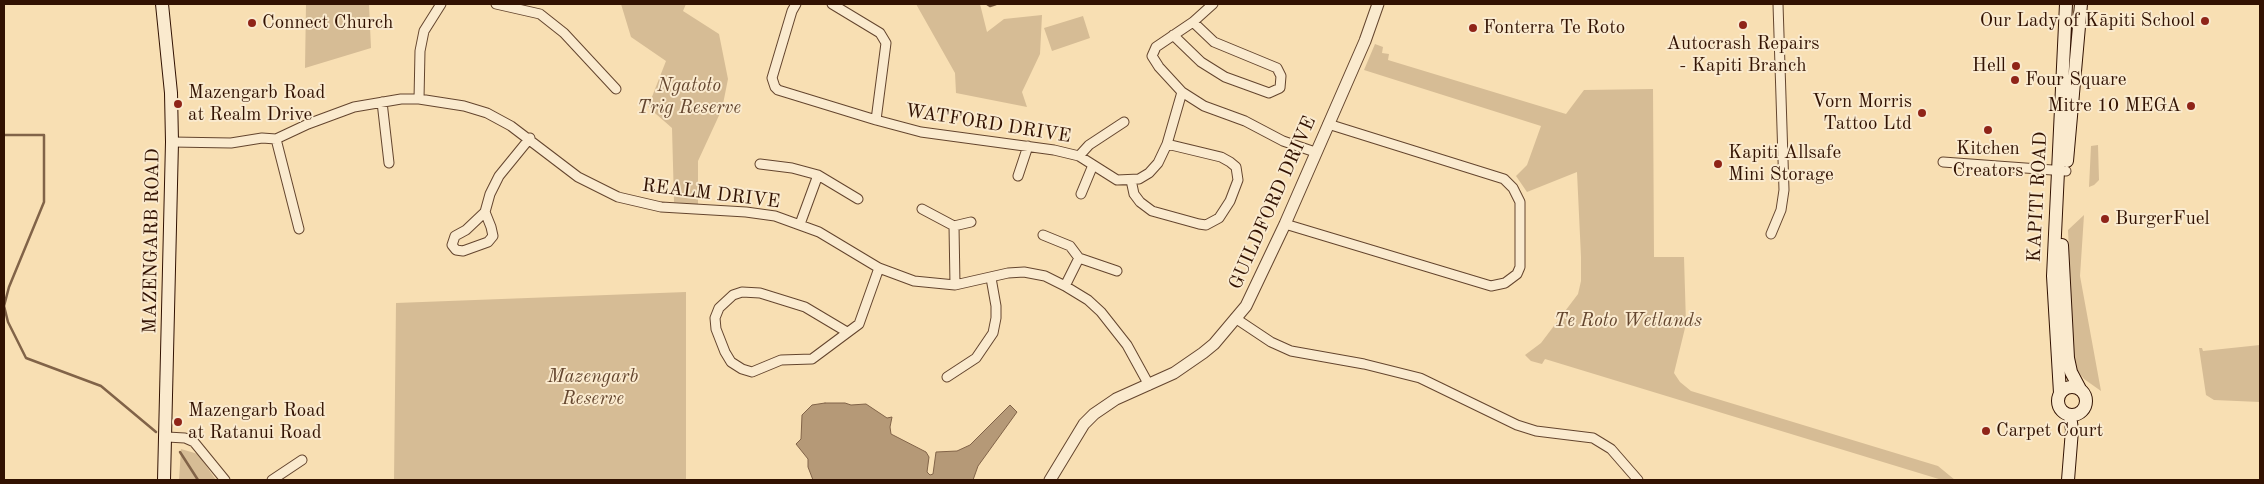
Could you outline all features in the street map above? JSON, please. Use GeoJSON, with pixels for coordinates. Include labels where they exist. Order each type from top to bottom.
{"type":"FeatureCollection","features":[{"type":"Feature","properties":{"kind":"main road","name":"MAZENGARB ROAD"},"geometry":{"type":"LineString","coordinates":[[162,4],[170,93],[172,142],[167,437],[164,480]]}},
{"type":"Feature","properties":{"kind":"main road","name":"KAPITI ROAD"},"geometry":{"type":"LineString","coordinates":[[2066,4],[2062,171],[2063,260],[2068,358],[2071,372],[2080,389]]}},
{"type":"Feature","properties":{"kind":"main road","name":"KAPITI ROAD"},"geometry":{"type":"LineString","coordinates":[[2060,393],[2053,276],[2062,171],[2081,4]]}},
{"type":"Feature","properties":{"kind":"main road"},"geometry":{"type":"LineString","coordinates":[[2053,276],[2063,260]]}},
{"type":"Feature","properties":{"kind":"main road"},"geometry":{"type":"LineString","coordinates":[[2069,387],[2080,389],[2086,398],[2086,406],[2077,414],[2070,415],[2062,411],[2059,406],[2058,398],[2060,393],[2069,387]]}},
{"type":"Feature","properties":{"kind":"main road"},"geometry":{"type":"LineString","coordinates":[[2068,480],[2072,430],[2070,415]]}},
{"type":"Feature","properties":{"kind":"street"},"geometry":{"type":"LineString","coordinates":[[419,99],[420,51],[424,31],[440,4]]}},
{"type":"Feature","properties":{"kind":"street"},"geometry":{"type":"LineString","coordinates":[[496,4],[540,14],[564,33],[616,89]]}},
{"type":"Feature","properties":{"kind":"street","name":"WATFORD DRIVE"},"geometry":{"type":"LineString","coordinates":[[796,4],[792,11],[772,78],[775,87],[876,120],[921,132],[1028,146],[1079,156],[1117,180],[1130,180]]}},
{"type":"Feature","properties":{"kind":"street","name":"WATFORD DRIVE"},"geometry":{"type":"LineString","coordinates":[[832,4],[880,33],[886,43],[876,120]]}},
{"type":"Feature","properties":{"kind":"street"},"geometry":{"type":"LineString","coordinates":[[1213,4],[1193,22],[1173,35],[1154,51],[1152,56],[1159,68],[1182,92],[1216,112],[1245,121],[1283,141],[1315,152]]}},
{"type":"Feature","properties":{"kind":"street","name":"GUILDFORD DRIVE"},"geometry":{"type":"LineString","coordinates":[[1050,480],[1076,436],[1089,419],[1104,406],[1174,373],[1214,344],[1254,293],[1365,41],[1378,4]]}},
{"type":"Feature","properties":{"kind":"street"},"geometry":{"type":"LineString","coordinates":[[1771,234],[1781,210],[1784,190],[1778,4]]}},
{"type":"Feature","properties":{"kind":"street"},"geometry":{"type":"LineString","coordinates":[[1173,35],[1201,62],[1225,77],[1269,93],[1280,88],[1281,76],[1277,68],[1214,42],[1193,22]]}},
{"type":"Feature","properties":{"kind":"street"},"geometry":{"type":"LineString","coordinates":[[1167,144],[1221,157],[1236,167],[1238,180],[1230,201],[1219,218],[1206,225],[1152,211],[1140,202],[1134,194],[1130,180],[1149,173],[1158,163],[1167,144],[1182,92]]}},
{"type":"Feature","properties":{"kind":"street","name":"REALM DRIVE"},"geometry":{"type":"LineString","coordinates":[[172,142],[231,143],[262,138],[276,139],[308,124],[354,108],[382,102],[419,99],[442,101],[486,113],[511,126],[530,138],[549,156],[578,177],[618,196],[661,207],[762,213],[800,224],[835,241],[879,268],[914,281],[955,285],[1008,273],[1024,272],[1045,276],[1088,300],[1115,328],[1131,351],[1149,385]]}},
{"type":"Feature","properties":{"kind":"street"},"geometry":{"type":"LineString","coordinates":[[382,102],[389,162]]}},
{"type":"Feature","properties":{"kind":"street"},"geometry":{"type":"LineString","coordinates":[[1079,156],[1089,145],[1124,122]]}},
{"type":"Feature","properties":{"kind":"street"},"geometry":{"type":"LineString","coordinates":[[1285,224],[1491,286],[1505,283],[1516,274],[1520,267],[1520,202],[1510,183],[1504,179],[1328,124]]}},
{"type":"Feature","properties":{"kind":"street"},"geometry":{"type":"LineString","coordinates":[[485,212],[493,236],[488,242],[463,251],[456,250],[452,245],[455,236],[466,230],[485,212],[498,176],[530,138]]}},
{"type":"Feature","properties":{"kind":"street"},"geometry":{"type":"LineString","coordinates":[[276,139],[299,229]]}},
{"type":"Feature","properties":{"kind":"street"},"geometry":{"type":"LineString","coordinates":[[1018,176],[1028,146]]}},
{"type":"Feature","properties":{"kind":"street"},"geometry":{"type":"LineString","coordinates":[[1943,162],[2062,171]]}},
{"type":"Feature","properties":{"kind":"street","name":"REALM DRIVE"},"geometry":{"type":"LineString","coordinates":[[760,164],[792,168],[818,176],[858,199]]}},
{"type":"Feature","properties":{"kind":"street"},"geometry":{"type":"LineString","coordinates":[[1081,194],[1093,165]]}},
{"type":"Feature","properties":{"kind":"street","name":"REALM DRIVE"},"geometry":{"type":"LineString","coordinates":[[800,224],[818,176]]}},
{"type":"Feature","properties":{"kind":"street"},"geometry":{"type":"LineString","coordinates":[[922,209],[954,226],[971,222]]}},
{"type":"Feature","properties":{"kind":"street"},"geometry":{"type":"LineString","coordinates":[[954,226],[955,285]]}},
{"type":"Feature","properties":{"kind":"street"},"geometry":{"type":"LineString","coordinates":[[1043,235],[1070,246],[1079,258],[1117,271]]}},
{"type":"Feature","properties":{"kind":"street"},"geometry":{"type":"LineString","coordinates":[[1065,286],[1079,258]]}},
{"type":"Feature","properties":{"kind":"street"},"geometry":{"type":"LineString","coordinates":[[847,332],[805,306],[760,293],[742,292],[733,295],[719,308],[715,318],[716,329],[728,359],[742,369],[752,372],[781,360],[812,359],[859,324],[862,320],[879,268]]}},
{"type":"Feature","properties":{"kind":"street"},"geometry":{"type":"LineString","coordinates":[[947,377],[976,358],[993,333],[996,306],[991,278]]}},
{"type":"Feature","properties":{"kind":"street"},"geometry":{"type":"LineString","coordinates":[[1236,318],[1271,342],[1291,351],[1364,364],[1420,378],[1517,425],[1536,430],[1593,438],[1611,449],[1638,480]]}},
{"type":"Feature","properties":{"kind":"street"},"geometry":{"type":"LineString","coordinates":[[167,437],[184,438],[194,442],[225,480]]}},
{"type":"Feature","properties":{"kind":"street"},"geometry":{"type":"LineString","coordinates":[[272,480],[302,460]]}},
{"type":"Feature","properties":{"kind":"green space"},"geometry":{"type":"Polygon","coordinates":[[[306,4],[369,4],[371,48],[305,68],[306,4]]]}},
{"type":"Feature","properties":{"kind":"green space","name":"Ngatoto Trig Reserve"},"geometry":{"type":"Polygon","coordinates":[[[621,4],[686,4],[683,11],[719,34],[728,79],[722,109],[698,161],[698,205],[674,202],[672,128],[648,107],[666,61],[631,37],[621,4]]]}},
{"type":"Feature","properties":{"kind":"green space"},"geometry":{"type":"Polygon","coordinates":[[[916,4],[980,4],[987,32],[1004,19],[1042,15],[1040,54],[1022,92],[1027,107],[956,93],[955,73],[916,4]]]}},
{"type":"Feature","properties":{"kind":"green space"},"geometry":{"type":"Polygon","coordinates":[[[1083,16],[1090,38],[1052,51],[1044,28],[1083,16]]]}},
{"type":"Feature","properties":{"kind":"green space","name":"Te Roto Wetlands"},"geometry":{"type":"Polygon","coordinates":[[[1375,44],[1383,47],[1382,53],[1389,54],[1388,60],[1566,114],[1584,90],[1653,89],[1654,257],[1684,257],[1686,324],[1674,373],[1680,382],[1691,391],[1938,466],[1955,480],[1942,480],[1545,359],[1542,364],[1531,361],[1525,355],[1541,343],[1578,294],[1581,281],[1581,257],[1577,172],[1527,192],[1516,176],[1527,165],[1541,126],[1364,70],[1375,44]]]}},
{"type":"Feature","properties":{"kind":"green space"},"geometry":{"type":"Polygon","coordinates":[[[2098,145],[2099,180],[2089,187],[2091,146],[2098,145]]]}},
{"type":"Feature","properties":{"kind":"green space"},"geometry":{"type":"Polygon","coordinates":[[[2084,215],[2080,276],[2101,391],[2084,379],[2077,370],[2074,360],[2068,230],[2084,215]]]}},
{"type":"Feature","properties":{"kind":"green space","name":"Mazengarb Reserve"},"geometry":{"type":"Polygon","coordinates":[[[686,292],[686,480],[394,480],[396,303],[686,292]]]}},
{"type":"Feature","properties":{"kind":"green space"},"geometry":{"type":"Polygon","coordinates":[[[2260,345],[2260,402],[2214,400],[2206,395],[2199,348],[2202,348],[2203,351],[2260,345]]]}},
{"type":"Feature","properties":{"kind":"green space"},"geometry":{"type":"Polygon","coordinates":[[[181,449],[198,454],[216,480],[179,480],[181,449]]]}},
{"type":"Feature","properties":{"kind":"shaded area"},"geometry":{"type":"Polygon","coordinates":[[[825,403],[866,404],[887,418],[892,417],[891,434],[926,452],[929,457],[927,472],[930,475],[933,474],[936,452],[957,451],[970,445],[1010,405],[1017,412],[978,466],[973,480],[813,480],[808,467],[808,459],[796,444],[801,439],[802,415],[812,405],[825,403]]]}},
{"type":"Feature","properties":{"kind":"waterway"},"geometry":{"type":"LineString","coordinates":[[987,4],[990,6],[996,4]]}},
{"type":"Feature","properties":{"kind":"waterway"},"geometry":{"type":"LineString","coordinates":[[4,135],[44,135],[44,202],[9,287],[4,306],[8,322],[26,358],[101,386],[156,432]]}},
{"type":"Feature","properties":{"kind":"waterway"},"geometry":{"type":"LineString","coordinates":[[180,452],[198,480]]}},
{"type":"Feature","properties":{"kind":"place","name":"Our Lady of Kāpiti School"},"geometry":{"type":"Point","coordinates":[2205,21]}},
{"type":"Feature","properties":{"kind":"place","name":"Connect Church"},"geometry":{"type":"Point","coordinates":[252,23]}},
{"type":"Feature","properties":{"kind":"place","name":"Autocrash Repairs - Kapiti Branch"},"geometry":{"type":"Point","coordinates":[1743,25]}},
{"type":"Feature","properties":{"kind":"place","name":"Fonterra Te Roto"},"geometry":{"type":"Point","coordinates":[1473,28]}},
{"type":"Feature","properties":{"kind":"place","name":"Hell"},"geometry":{"type":"Point","coordinates":[2016,66]}},
{"type":"Feature","properties":{"kind":"place","name":"Four Square"},"geometry":{"type":"Point","coordinates":[2015,80]}},
{"type":"Feature","properties":{"kind":"place","name":"Mazengarb Road at Realm Drive"},"geometry":{"type":"Point","coordinates":[178,104]}},
{"type":"Feature","properties":{"kind":"place","name":"Mitre 10 MEGA"},"geometry":{"type":"Point","coordinates":[2191,106]}},
{"type":"Feature","properties":{"kind":"place","name":"Vorn Morris Tattoo Ltd"},"geometry":{"type":"Point","coordinates":[1922,113]}},
{"type":"Feature","properties":{"kind":"place","name":"Kitchen Creators"},"geometry":{"type":"Point","coordinates":[1988,130]}},
{"type":"Feature","properties":{"kind":"place","name":"Kapiti Allsafe Mini Storage"},"geometry":{"type":"Point","coordinates":[1718,164]}},
{"type":"Feature","properties":{"kind":"place","name":"BurgerFuel"},"geometry":{"type":"Point","coordinates":[2105,219]}},
{"type":"Feature","properties":{"kind":"place","name":"Mazengarb Road at Ratanui Road"},"geometry":{"type":"Point","coordinates":[178,422]}},
{"type":"Feature","properties":{"kind":"place","name":"Carpet Court"},"geometry":{"type":"Point","coordinates":[1986,431]}}]}
